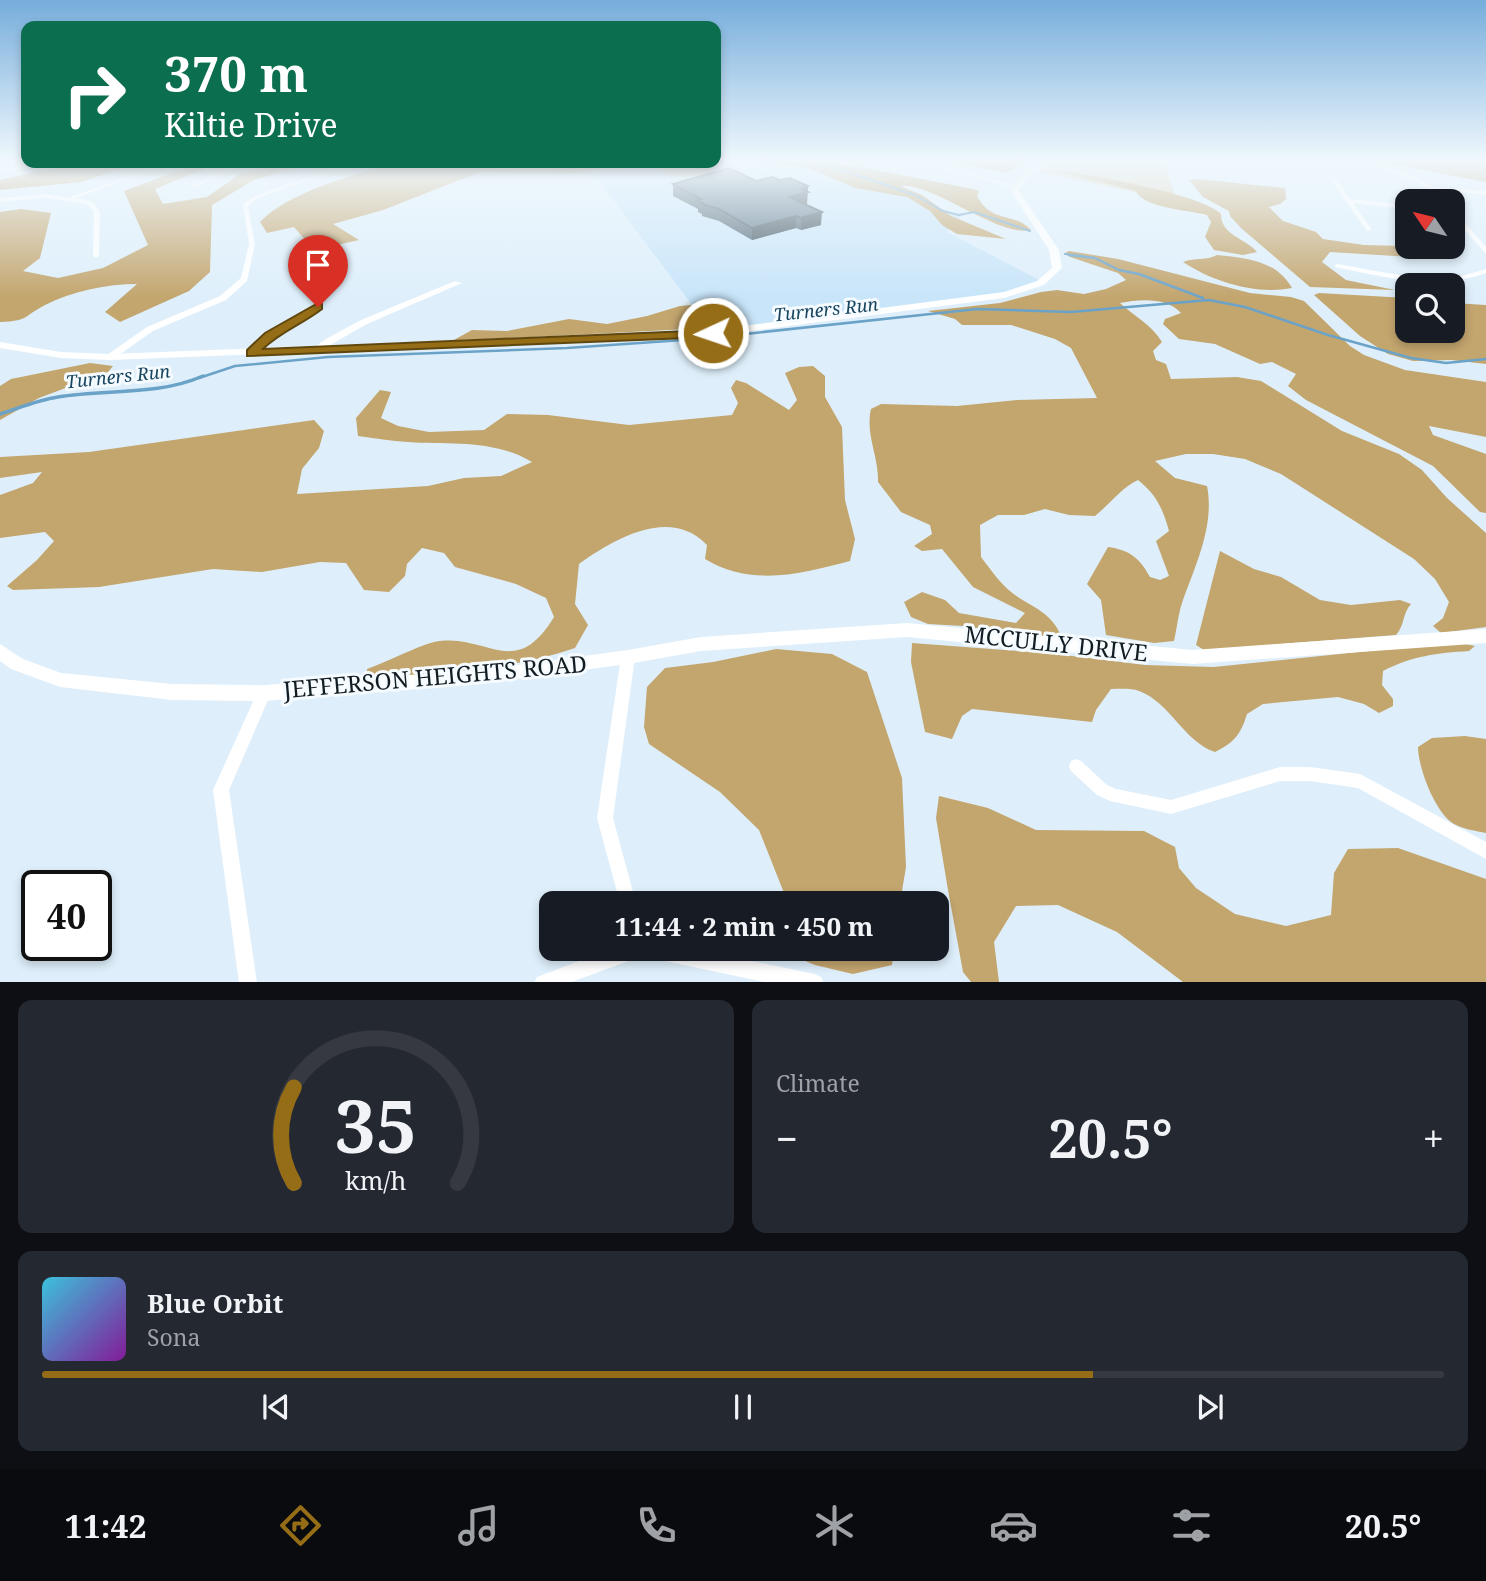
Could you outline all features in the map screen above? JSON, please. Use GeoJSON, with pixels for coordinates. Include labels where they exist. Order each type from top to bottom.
{"type":"FeatureCollection","features":[{"type":"Feature","properties":{"kind":"street"},"geometry":{"type":"LineString","coordinates":[[92,206],[97,211],[96,256]]}},
{"type":"Feature","properties":{"kind":"street"},"geometry":{"type":"LineString","coordinates":[[110,357],[150,330],[223,298],[244,279],[252,244],[245,206]]}},
{"type":"Feature","properties":{"kind":"street"},"geometry":{"type":"LineString","coordinates":[[0,345],[61,355],[110,357],[713,333],[1014,293],[1043,282],[1058,264],[1050,243],[1024,206]]}},
{"type":"Feature","properties":{"kind":"street"},"geometry":{"type":"LineString","coordinates":[[1352,206],[1368,230]]}},
{"type":"Feature","properties":{"kind":"street"},"geometry":{"type":"LineString","coordinates":[[1465,224],[1486,251]]}},
{"type":"Feature","properties":{"kind":"street"},"geometry":{"type":"LineString","coordinates":[[1475,234],[1486,236]]}},
{"type":"Feature","properties":{"kind":"street"},"geometry":{"type":"LineString","coordinates":[[1337,266],[1444,279],[1469,277],[1486,271]]}},
{"type":"Feature","properties":{"kind":"street"},"geometry":{"type":"LineString","coordinates":[[252,353],[269,336],[313,311],[340,273]]}},
{"type":"Feature","properties":{"kind":"street"},"geometry":{"type":"LineString","coordinates":[[313,351],[395,309],[458,283]]}},
{"type":"Feature","properties":{"kind":"street","name":"MCCULLY DRIVE"},"geometry":{"type":"LineString","coordinates":[[628,657],[701,644],[907,630],[1193,657],[1486,636]]}},
{"type":"Feature","properties":{"kind":"street","name":"JEFFERSON HEIGHTS ROAD"},"geometry":{"type":"LineString","coordinates":[[0,651],[17,664],[60,680],[172,692],[264,693],[480,677],[628,657]]}},
{"type":"Feature","properties":{"kind":"street"},"geometry":{"type":"LineString","coordinates":[[625,891],[605,818],[628,657]]}},
{"type":"Feature","properties":{"kind":"street"},"geometry":{"type":"LineString","coordinates":[[248,982],[221,790],[264,693]]}},
{"type":"Feature","properties":{"kind":"street"},"geometry":{"type":"LineString","coordinates":[[1076,766],[1102,790],[1115,796],[1171,807],[1280,774],[1310,774],[1360,781],[1486,851]]}},
{"type":"Feature","properties":{"kind":"street"},"geometry":{"type":"LineString","coordinates":[[543,982],[604,961]]}},
{"type":"Feature","properties":{"kind":"street"},"geometry":{"type":"LineString","coordinates":[[708,961],[815,982]]}},
{"type":"Feature","properties":{"kind":"shaded area"},"geometry":{"type":"Polygon","coordinates":[[[131,206],[212,206],[210,272],[189,291],[120,322],[105,312],[137,284],[114,285],[79,292],[45,305],[21,319],[0,322],[0,212],[21,209],[51,213],[40,258],[23,271],[58,278],[103,268],[148,245],[131,206]]]}},
{"type":"Feature","properties":{"kind":"shaded area"},"geometry":{"type":"Polygon","coordinates":[[[282,206],[394,206],[333,224],[359,240],[314,250],[294,227],[267,233],[260,222],[282,206]]]}},
{"type":"Feature","properties":{"kind":"shaded area"},"geometry":{"type":"Polygon","coordinates":[[[618,206],[930,206],[962,215],[947,232],[1043,282],[1014,293],[713,333],[618,206]]]}},
{"type":"Feature","properties":{"kind":"shaded area"},"geometry":{"type":"Polygon","coordinates":[[[922,206],[937,206],[951,216],[1006,239],[957,234],[942,225],[922,206]]]}},
{"type":"Feature","properties":{"kind":"shaded area"},"geometry":{"type":"Polygon","coordinates":[[[958,206],[984,206],[996,214],[1024,224],[1031,230],[1001,226],[958,206]]]}},
{"type":"Feature","properties":{"kind":"shaded area"},"geometry":{"type":"Polygon","coordinates":[[[1160,206],[1209,206],[1221,214],[1229,232],[1257,252],[1243,255],[1214,250],[1205,237],[1211,222],[1207,215],[1160,206]]]}},
{"type":"Feature","properties":{"kind":"shaded area"},"geometry":{"type":"Polygon","coordinates":[[[1219,206],[1273,206],[1269,207],[1283,221],[1316,232],[1323,239],[1364,245],[1395,246],[1395,256],[1330,252],[1322,262],[1346,280],[1395,290],[1310,287],[1230,216],[1229,211],[1219,206]]]}},
{"type":"Feature","properties":{"kind":"shaded area"},"geometry":{"type":"Polygon","coordinates":[[[1069,251],[1118,259],[1250,293],[1304,301],[1350,346],[1364,355],[1405,370],[1486,382],[1486,437],[1429,426],[1433,435],[1486,454],[1486,513],[1480,512],[1433,466],[1306,400],[1288,386],[1296,374],[1272,362],[1260,364],[1215,344],[1179,339],[1163,324],[1165,319],[1181,313],[1168,304],[1144,300],[1120,303],[1158,336],[1162,342],[1153,351],[1156,360],[1166,364],[1171,379],[1237,377],[1261,381],[1342,431],[1399,454],[1422,470],[1447,498],[1486,533],[1486,627],[1441,633],[1433,626],[1443,618],[1449,602],[1435,579],[1414,559],[1281,474],[1245,459],[1213,454],[1186,454],[1155,461],[1175,478],[1207,486],[1209,501],[1206,531],[1181,608],[1174,641],[1154,643],[1106,635],[1101,600],[1087,584],[1108,547],[1133,556],[1150,577],[1160,580],[1169,576],[1156,541],[1169,531],[1167,523],[1154,496],[1138,480],[1095,516],[1069,515],[1045,509],[1024,515],[998,515],[980,525],[981,557],[1010,591],[1048,616],[1061,636],[1053,640],[963,626],[928,624],[911,617],[904,602],[922,592],[945,600],[959,613],[1016,623],[1025,613],[973,587],[942,549],[922,551],[914,546],[932,534],[930,525],[901,512],[878,482],[870,427],[871,409],[881,404],[957,406],[1017,400],[1097,398],[1071,348],[1055,339],[1011,325],[962,325],[955,319],[928,311],[1000,303],[1057,290],[1084,294],[1106,289],[1126,280],[1118,273],[1070,257],[1065,253],[1069,251]]]}},
{"type":"Feature","properties":{"kind":"shaded area"},"geometry":{"type":"Polygon","coordinates":[[[1217,255],[1249,259],[1269,266],[1278,271],[1292,288],[1264,290],[1235,285],[1183,262],[1217,255]]]}},
{"type":"Feature","properties":{"kind":"shaded area"},"geometry":{"type":"Polygon","coordinates":[[[1319,293],[1395,297],[1395,343],[1465,343],[1465,304],[1486,305],[1486,364],[1451,360],[1413,361],[1388,354],[1360,336],[1314,295],[1319,293]]]}},
{"type":"Feature","properties":{"kind":"shaded area"},"geometry":{"type":"Polygon","coordinates":[[[714,303],[733,313],[722,320],[688,329],[452,341],[472,330],[507,331],[569,319],[607,324],[680,306],[714,303]]]}},
{"type":"Feature","properties":{"kind":"shaded area"},"geometry":{"type":"Polygon","coordinates":[[[90,363],[113,366],[108,372],[39,398],[0,420],[0,386],[11,379],[90,363]]]}},
{"type":"Feature","properties":{"kind":"shaded area"},"geometry":{"type":"Polygon","coordinates":[[[813,366],[825,376],[825,397],[842,427],[845,500],[855,539],[850,561],[795,573],[740,573],[705,559],[707,545],[692,534],[676,528],[642,530],[609,545],[579,564],[575,604],[588,625],[575,648],[550,656],[473,670],[368,678],[367,669],[434,642],[452,640],[512,651],[526,647],[539,637],[554,617],[546,598],[516,584],[455,567],[444,553],[422,548],[407,564],[405,576],[389,592],[364,590],[346,563],[320,562],[262,572],[213,569],[99,587],[13,590],[7,586],[54,541],[45,532],[0,538],[0,495],[33,483],[42,472],[0,478],[0,457],[89,452],[314,420],[324,431],[319,448],[302,469],[297,494],[428,486],[464,478],[501,476],[532,462],[487,446],[402,442],[358,436],[356,418],[380,390],[391,392],[381,418],[398,426],[429,432],[484,430],[507,414],[548,415],[629,425],[732,415],[738,403],[731,388],[736,380],[746,383],[789,410],[797,400],[785,373],[799,367],[813,366]]]}},
{"type":"Feature","properties":{"kind":"shaded area"},"geometry":{"type":"Polygon","coordinates":[[[1220,551],[1254,569],[1281,577],[1320,600],[1351,605],[1400,600],[1411,604],[1396,635],[1204,650],[1196,645],[1220,551]]]}},
{"type":"Feature","properties":{"kind":"shaded area"},"geometry":{"type":"Polygon","coordinates":[[[1455,642],[1475,646],[1469,651],[1435,654],[1383,671],[1382,685],[1393,699],[1393,706],[1379,713],[1364,704],[1338,697],[1263,704],[1247,714],[1232,741],[1215,752],[1194,740],[1160,704],[1139,691],[1129,689],[1111,689],[1096,710],[1092,722],[972,709],[962,716],[952,739],[925,732],[911,662],[912,643],[1056,654],[1145,665],[1214,667],[1455,642]]]}},
{"type":"Feature","properties":{"kind":"shaded area"},"geometry":{"type":"Polygon","coordinates":[[[776,649],[832,654],[867,672],[902,778],[906,867],[902,891],[783,891],[759,830],[720,792],[649,744],[644,727],[647,687],[665,668],[713,662],[776,649]]]}},
{"type":"Feature","properties":{"kind":"shaded area"},"geometry":{"type":"Polygon","coordinates":[[[1465,736],[1486,739],[1486,833],[1461,827],[1447,818],[1434,800],[1421,766],[1418,747],[1432,738],[1465,736]]]}},
{"type":"Feature","properties":{"kind":"shaded area"},"geometry":{"type":"Polygon","coordinates":[[[939,796],[988,808],[1036,830],[1144,831],[1175,847],[1179,868],[1196,888],[1235,914],[1286,926],[1331,915],[1334,873],[1348,849],[1398,848],[1486,879],[1486,982],[1183,982],[1117,932],[1058,905],[1016,906],[994,942],[999,982],[971,982],[963,972],[936,818],[939,796]]]}},
{"type":"Feature","properties":{"kind":"shaded area"},"geometry":{"type":"Polygon","coordinates":[[[805,961],[892,961],[892,965],[853,974],[805,961]]]}},
{"type":"Feature","properties":{"kind":"building"},"geometry":{"type":"Polygon","coordinates":[[[708,206],[808,206],[822,212],[752,228],[708,206]]]}},
{"type":"Feature","properties":{"kind":"waterway"},"geometry":{"type":"LineString","coordinates":[[934,206],[959,215],[974,212],[1030,231]]}},
{"type":"Feature","properties":{"kind":"waterway"},"geometry":{"type":"LineString","coordinates":[[1065,254],[1082,256]]}},
{"type":"Feature","properties":{"kind":"waterway"},"geometry":{"type":"LineString","coordinates":[[1069,255],[1095,258],[1119,270],[1139,274],[1203,298]]}},
{"type":"Feature","properties":{"kind":"waterway","name":"Turners Run"},"geometry":{"type":"LineString","coordinates":[[199,378],[235,366],[328,357],[567,348],[698,339],[977,309],[1071,312],[1209,300],[1245,307],[1328,335],[1411,358],[1446,363],[1486,359]]}},
{"type":"Feature","properties":{"kind":"waterway","name":"Turners Run"},"geometry":{"type":"LineString","coordinates":[[0,414],[51,398],[168,387],[203,376]]}},
{"type":"Feature","properties":{"kind":"route"},"geometry":{"type":"LineString","coordinates":[[318,307],[307,316],[269,336],[252,353],[713,333]]}}]}
